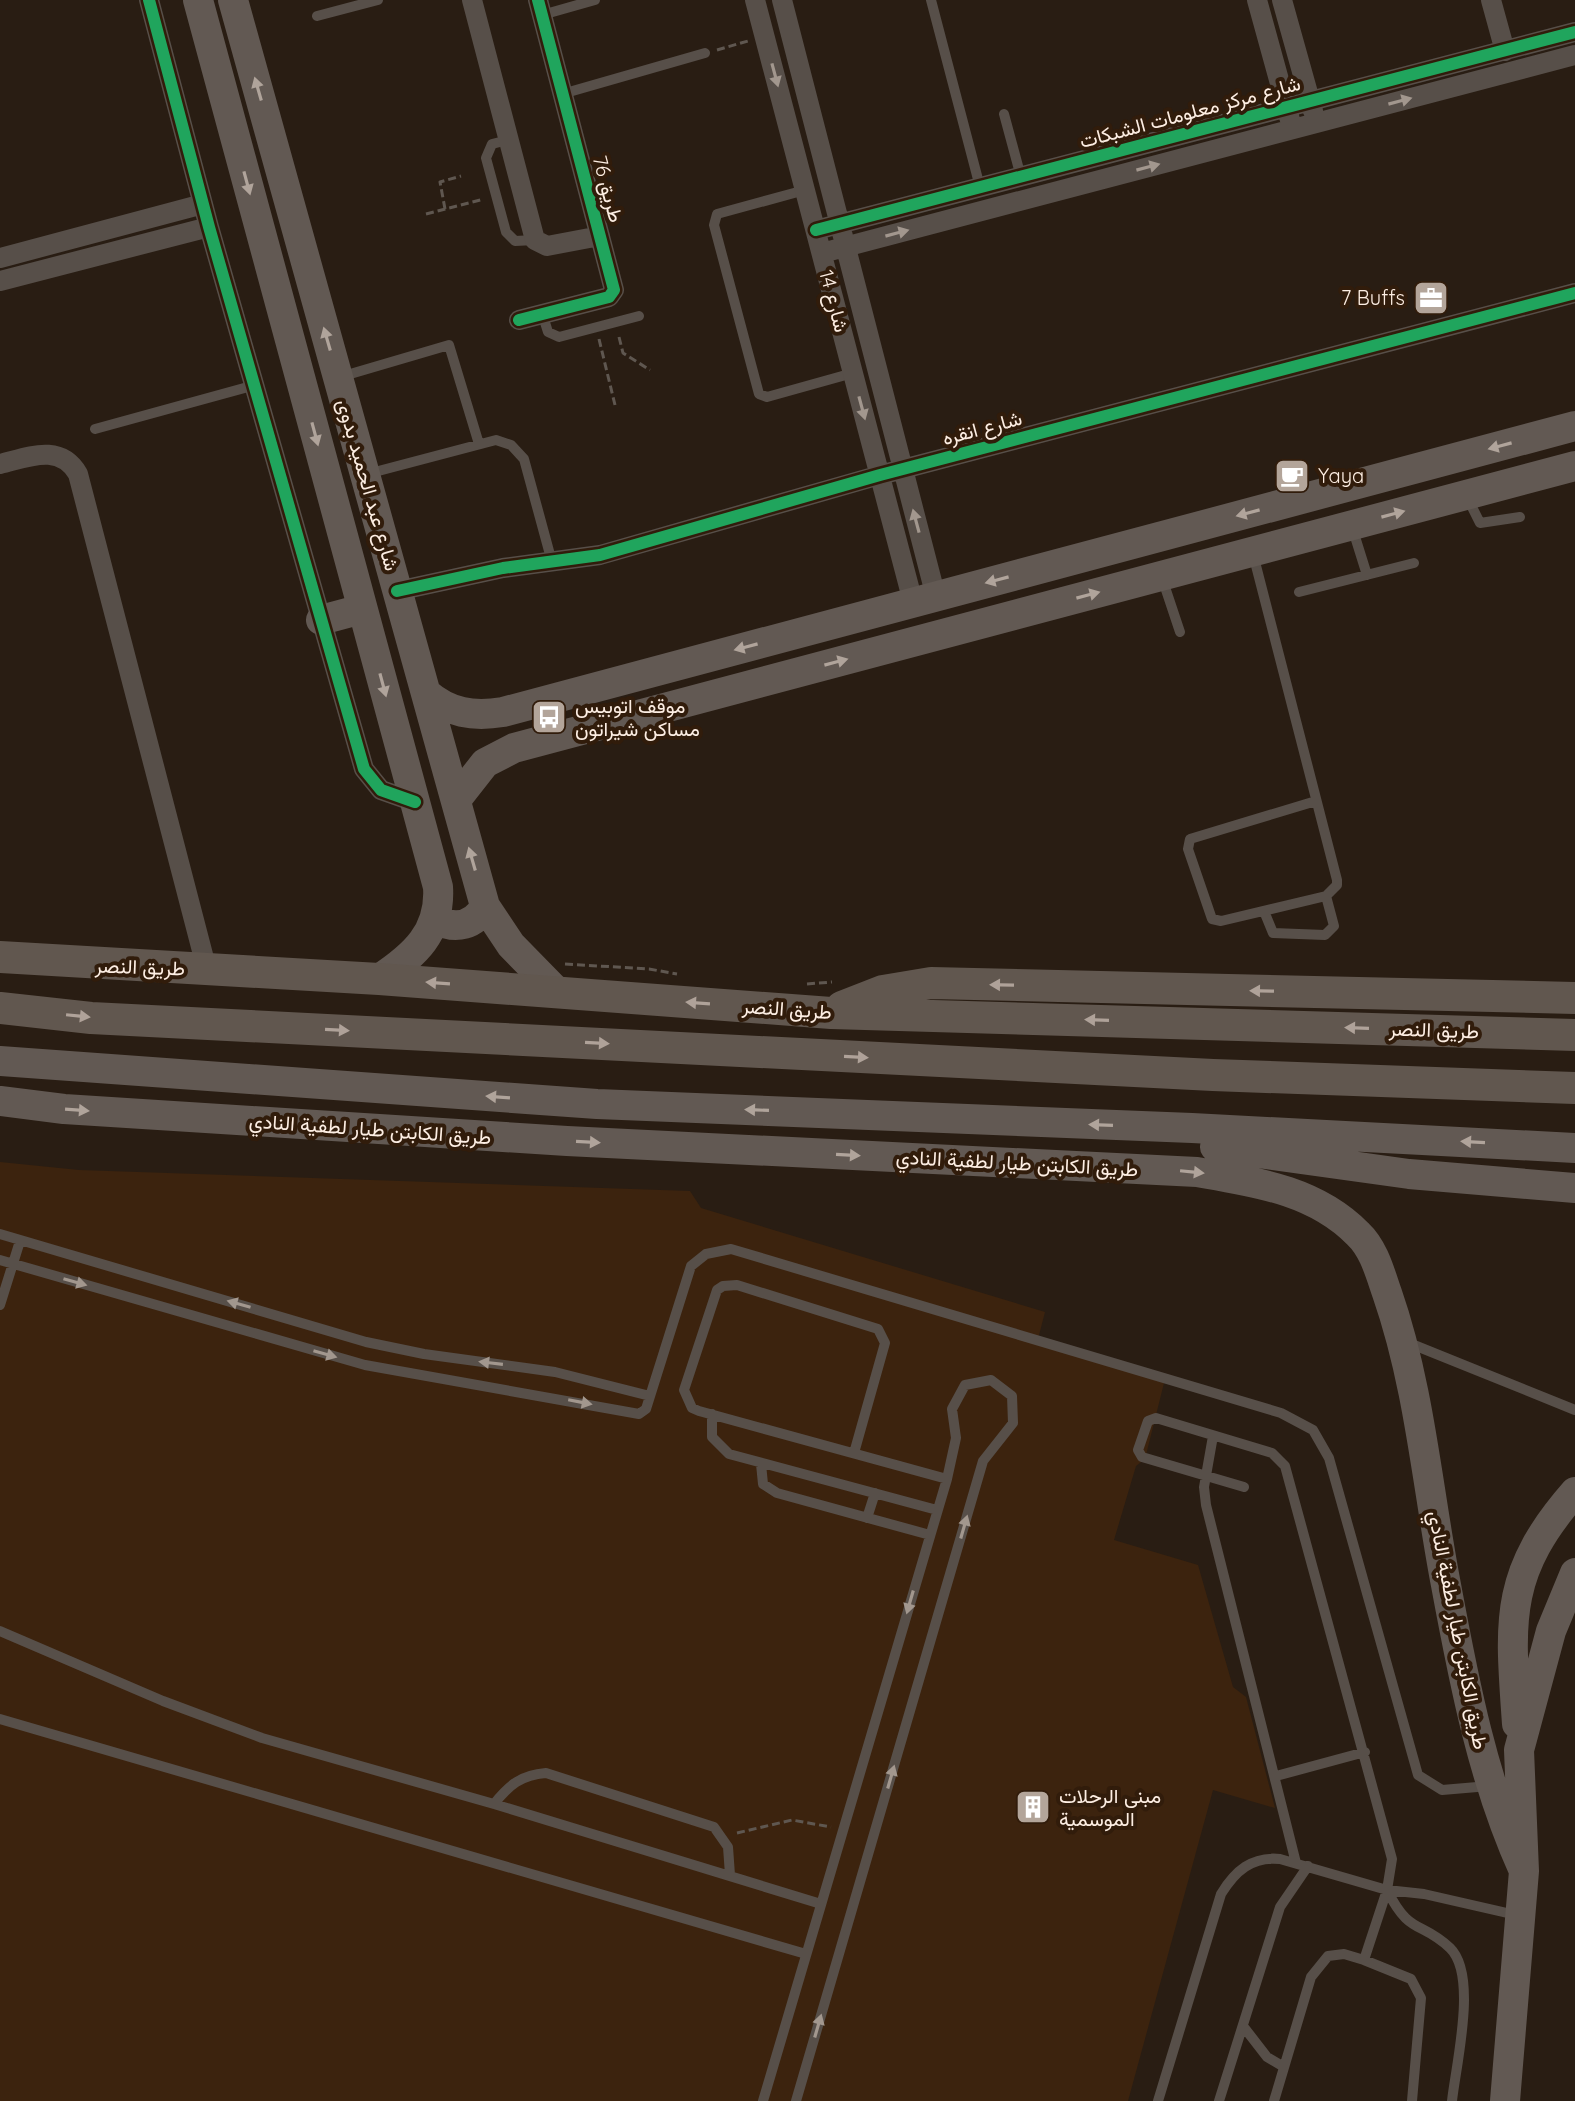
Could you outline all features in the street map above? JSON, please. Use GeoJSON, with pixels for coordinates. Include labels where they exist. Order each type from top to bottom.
{"type":"FeatureCollection","features":[{"type":"Feature","properties":{"kind":"main road","name":"شارع عبد الحميد بدوى"},"geometry":{"type":"LineString","coordinates":[[198,0],[438,887],[437,920]]}},
{"type":"Feature","properties":{"kind":"main road","name":"شارع عبد الحميد بدوى"},"geometry":{"type":"LineString","coordinates":[[233,0],[485,906],[511,945],[558,993]]}},
{"type":"Feature","properties":{"kind":"main road"},"geometry":{"type":"LineString","coordinates":[[426,693],[454,711],[486,715],[1575,426]]}},
{"type":"Feature","properties":{"kind":"main road"},"geometry":{"type":"LineString","coordinates":[[456,800],[474,773],[499,754],[1575,466]]}},
{"type":"Feature","properties":{"kind":"main road"},"geometry":{"type":"LineString","coordinates":[[321,620],[362,609]]}},
{"type":"Feature","properties":{"kind":"main road"},"geometry":{"type":"LineString","coordinates":[[486,715],[486,735],[499,754]]}},
{"type":"Feature","properties":{"kind":"main road"},"geometry":{"type":"LineString","coordinates":[[379,979],[416,951],[437,920],[460,926],[475,919],[485,906]]}},
{"type":"Feature","properties":{"kind":"main road","name":"طريق النصر"},"geometry":{"type":"LineString","coordinates":[[0,957],[379,979],[831,1013],[1575,1035]]}},
{"type":"Feature","properties":{"kind":"main road"},"geometry":{"type":"LineString","coordinates":[[831,1013],[883,991],[931,983],[1575,998]]}},
{"type":"Feature","properties":{"kind":"main road"},"geometry":{"type":"LineString","coordinates":[[0,1008],[91,1018],[1086,1069],[1575,1088]]}},
{"type":"Feature","properties":{"kind":"main road","name":"طريق الكابتن طيار لطفية النادي"},"geometry":{"type":"LineString","coordinates":[[0,1061],[597,1104],[1563,1147]]}},
{"type":"Feature","properties":{"kind":"main road","name":"طريق الكابتن طيار لطفية النادي"},"geometry":{"type":"LineString","coordinates":[[0,1101],[64,1109],[567,1141],[1197,1172],[1299,1194],[1360,1235],[1374,1256],[1403,1341],[1424,1444],[1446,1584],[1489,1786],[1524,1871]]}},
{"type":"Feature","properties":{"kind":"main road"},"geometry":{"type":"LineString","coordinates":[[1138,1126],[1172,1141],[1356,1167],[1575,1188]]}},
{"type":"Feature","properties":{"kind":"main road"},"geometry":{"type":"LineString","coordinates":[[1319,1206],[1317,1194],[1326,1181],[1356,1167]]}},
{"type":"Feature","properties":{"kind":"main road","name":"طريق الكابتن طيار لطفية النادي"},"geometry":{"type":"LineString","coordinates":[[1505,2101],[1524,1871],[1511,1630],[1513,1610],[1537,1543],[1575,1492]]}},
{"type":"Feature","properties":{"kind":"main road"},"geometry":{"type":"LineString","coordinates":[[1519,1750],[1551,1631],[1575,1573]]}},
{"type":"Feature","properties":{"kind":"street"},"geometry":{"type":"LineString","coordinates":[[149,0],[209,227],[364,769],[381,790],[415,802]]}},
{"type":"Feature","properties":{"kind":"street"},"geometry":{"type":"LineString","coordinates":[[472,0],[535,240],[544,246],[600,236]]}},
{"type":"Feature","properties":{"kind":"street","name":"شارع 14"},"geometry":{"type":"LineString","coordinates":[[755,0],[880,475],[924,600]]}},
{"type":"Feature","properties":{"kind":"street","name":"شارع 14"},"geometry":{"type":"LineString","coordinates":[[782,0],[903,469],[924,600]]}},
{"type":"Feature","properties":{"kind":"street"},"geometry":{"type":"LineString","coordinates":[[1257,0],[1293,129]]}},
{"type":"Feature","properties":{"kind":"street"},"geometry":{"type":"LineString","coordinates":[[1282,0],[1316,123]]}},
{"type":"Feature","properties":{"kind":"street"},"geometry":{"type":"LineString","coordinates":[[1491,0],[1505,51]]}},
{"type":"Feature","properties":{"kind":"street","name":"طريق 76"},"geometry":{"type":"LineString","coordinates":[[519,320],[613,294],[541,4]]}},
{"type":"Feature","properties":{"kind":"street","name":"شارع مركز معلومات الشبكات"},"geometry":{"type":"LineString","coordinates":[[816,230],[1575,32]]}},
{"type":"Feature","properties":{"kind":"street"},"geometry":{"type":"LineString","coordinates":[[822,253],[1575,55]]}},
{"type":"Feature","properties":{"kind":"street"},"geometry":{"type":"LineString","coordinates":[[0,258],[203,204]]}},
{"type":"Feature","properties":{"kind":"street"},"geometry":{"type":"LineString","coordinates":[[0,281],[209,227]]}},
{"type":"Feature","properties":{"kind":"street","name":"شارع انقره"},"geometry":{"type":"LineString","coordinates":[[397,591],[503,568],[553,564],[600,555],[880,475],[1575,293]]}},
{"type":"Feature","properties":{"kind":"street"},"geometry":{"type":"LineString","coordinates":[[0,464],[48,454],[69,462],[78,474],[207,970]]}},
{"type":"Feature","properties":{"kind":"lane"},"geometry":{"type":"LineString","coordinates":[[317,16],[378,0]]}},
{"type":"Feature","properties":{"kind":"lane"},"geometry":{"type":"LineString","coordinates":[[541,4],[595,0]]}},
{"type":"Feature","properties":{"kind":"lane"},"geometry":{"type":"LineString","coordinates":[[931,0],[980,187]]}},
{"type":"Feature","properties":{"kind":"lane"},"geometry":{"type":"LineString","coordinates":[[562,94],[705,53]]}},
{"type":"Feature","properties":{"kind":"lane"},"geometry":{"type":"LineString","coordinates":[[1004,114],[1021,177]]}},
{"type":"Feature","properties":{"kind":"lane"},"geometry":{"type":"LineString","coordinates":[[508,140],[492,144],[486,153],[496,196],[510,238],[521,242],[535,240]]}},
{"type":"Feature","properties":{"kind":"lane"},"geometry":{"type":"LineString","coordinates":[[805,190],[717,214],[713,222],[759,394],[767,397],[853,373]]}},
{"type":"Feature","properties":{"kind":"lane"},"geometry":{"type":"LineString","coordinates":[[542,313],[548,332],[555,336],[639,316]]}},
{"type":"Feature","properties":{"kind":"lane"},"geometry":{"type":"LineString","coordinates":[[338,377],[449,345],[479,444]]}},
{"type":"Feature","properties":{"kind":"lane"},"geometry":{"type":"LineString","coordinates":[[95,429],[255,385]]}},
{"type":"Feature","properties":{"kind":"lane"},"geometry":{"type":"LineString","coordinates":[[365,475],[479,444],[504,441],[521,453],[553,564]]}},
{"type":"Feature","properties":{"kind":"lane"},"geometry":{"type":"LineString","coordinates":[[1467,495],[1480,523],[1520,517]]}},
{"type":"Feature","properties":{"kind":"lane"},"geometry":{"type":"LineString","coordinates":[[1352,525],[1367,575]]}},
{"type":"Feature","properties":{"kind":"lane"},"geometry":{"type":"LineString","coordinates":[[1252,552],[1337,880],[1335,890],[1326,896],[1221,921],[1209,917],[1188,849],[1190,839],[1316,801]]}},
{"type":"Feature","properties":{"kind":"lane"},"geometry":{"type":"LineString","coordinates":[[1299,592],[1414,563]]}},
{"type":"Feature","properties":{"kind":"lane"},"geometry":{"type":"LineString","coordinates":[[1161,576],[1180,632]]}},
{"type":"Feature","properties":{"kind":"lane"},"geometry":{"type":"LineString","coordinates":[[1264,911],[1270,930],[1276,934],[1325,935],[1334,926],[1326,896]]}},
{"type":"Feature","properties":{"kind":"lane"},"geometry":{"type":"LineString","coordinates":[[0,1234],[366,1342],[424,1354],[555,1372],[650,1396]]}},
{"type":"Feature","properties":{"kind":"lane"},"geometry":{"type":"LineString","coordinates":[[0,1305],[20,1241]]}},
{"type":"Feature","properties":{"kind":"lane"},"geometry":{"type":"LineString","coordinates":[[0,1260],[350,1361],[411,1375],[639,1414],[646,1409],[691,1266],[706,1254],[731,1249],[1297,1420],[1313,1430],[1329,1458],[1418,1775],[1442,1790],[1489,1786]]}},
{"type":"Feature","properties":{"kind":"lane"},"geometry":{"type":"LineString","coordinates":[[854,1453],[885,1343],[883,1335],[873,1325],[730,1284],[717,1290],[684,1390],[692,1408],[947,1479]]}},
{"type":"Feature","properties":{"kind":"lane"},"geometry":{"type":"LineString","coordinates":[[1403,1341],[1575,1410]]}},
{"type":"Feature","properties":{"kind":"lane"},"geometry":{"type":"LineString","coordinates":[[763,2101],[947,1479],[956,1438],[952,1409],[958,1392],[981,1379],[999,1383],[1015,1404],[1013,1423],[983,1461],[796,2101]]}},
{"type":"Feature","properties":{"kind":"lane"},"geometry":{"type":"LineString","coordinates":[[712,1414],[710,1429],[716,1445],[729,1454],[937,1510]]}},
{"type":"Feature","properties":{"kind":"lane"},"geometry":{"type":"LineString","coordinates":[[1244,1487],[1145,1459],[1138,1450],[1146,1424],[1153,1418],[1272,1453],[1285,1466],[1392,1859],[1387,1890],[1364,1960]]}},
{"type":"Feature","properties":{"kind":"lane"},"geometry":{"type":"LineString","coordinates":[[1213,1436],[1205,1476],[1206,1505],[1296,1863]]}},
{"type":"Feature","properties":{"kind":"lane"},"geometry":{"type":"LineString","coordinates":[[761,1464],[760,1477],[770,1490],[930,1535]]}},
{"type":"Feature","properties":{"kind":"lane"},"geometry":{"type":"LineString","coordinates":[[867,1518],[875,1493]]}},
{"type":"Feature","properties":{"kind":"lane"},"geometry":{"type":"LineString","coordinates":[[0,1631],[214,1722],[821,1904]]}},
{"type":"Feature","properties":{"kind":"lane"},"geometry":{"type":"LineString","coordinates":[[0,1719],[806,1954]]}},
{"type":"Feature","properties":{"kind":"lane"},"geometry":{"type":"LineString","coordinates":[[1276,1776],[1365,1752]]}},
{"type":"Feature","properties":{"kind":"lane"},"geometry":{"type":"LineString","coordinates":[[494,1804],[514,1782],[527,1775],[546,1773],[702,1822],[723,1836],[728,1847],[730,1875]]}},
{"type":"Feature","properties":{"kind":"lane"},"geometry":{"type":"LineString","coordinates":[[1158,2101],[1221,1894],[1236,1873],[1254,1861],[1267,1857],[1387,1890],[1424,1894],[1522,1916]]}},
{"type":"Feature","properties":{"kind":"lane"},"geometry":{"type":"LineString","coordinates":[[1219,2101],[1280,1907],[1308,1866]]}},
{"type":"Feature","properties":{"kind":"lane"},"geometry":{"type":"LineString","coordinates":[[1387,1890],[1399,1914],[1408,1924],[1449,1948],[1463,1972],[1452,2101]]}},
{"type":"Feature","properties":{"kind":"lane"},"geometry":{"type":"LineString","coordinates":[[1274,2101],[1315,1968],[1328,1956],[1336,1954],[1364,1960],[1411,1979],[1420,1992],[1412,2101]]}},
{"type":"Feature","properties":{"kind":"lane"},"geometry":{"type":"LineString","coordinates":[[1243,2026],[1267,2057],[1284,2067]]}},
{"type":"Feature","properties":{"kind":"path"},"geometry":{"type":"LineString","coordinates":[[719,49],[744,42]]}},
{"type":"Feature","properties":{"kind":"path"},"geometry":{"type":"LineString","coordinates":[[445,209],[440,182],[461,176]]}},
{"type":"Feature","properties":{"kind":"path"},"geometry":{"type":"LineString","coordinates":[[426,214],[496,196]]}},
{"type":"Feature","properties":{"kind":"path"},"geometry":{"type":"LineString","coordinates":[[617,322],[623,353],[650,370]]}},
{"type":"Feature","properties":{"kind":"path"},"geometry":{"type":"LineString","coordinates":[[596,327],[615,405]]}},
{"type":"Feature","properties":{"kind":"path"},"geometry":{"type":"LineString","coordinates":[[723,1836],[792,1820],[810,1821],[842,1830]]}},
{"type":"Feature","properties":{"kind":"shaded area"},"geometry":{"type":"Polygon","coordinates":[[[0,1162],[79,1170],[690,1191],[701,1208],[1045,1312],[1038,1339],[1164,1383],[1145,1459],[1136,1466],[1114,1540],[1198,1565],[1233,1687],[1246,1697],[1275,1808],[1213,1790],[1128,2101],[0,2101],[0,1162]]]}},
{"type":"Feature","properties":{"kind":"cycle path"},"geometry":{"type":"LineString","coordinates":[[149,0],[209,227],[364,769],[381,790],[415,802]]}},
{"type":"Feature","properties":{"kind":"cycle path"},"geometry":{"type":"LineString","coordinates":[[519,320],[609,297],[614,290],[538,0]]}},
{"type":"Feature","properties":{"kind":"cycle path"},"geometry":{"type":"LineString","coordinates":[[816,230],[1575,32]]}},
{"type":"Feature","properties":{"kind":"cycle path"},"geometry":{"type":"LineString","coordinates":[[397,591],[503,568],[600,555],[880,475],[1575,293]]}},
{"type":"Feature","properties":{"kind":"place","name":"7 Buffs"},"geometry":{"type":"Point","coordinates":[1431,298]}},
{"type":"Feature","properties":{"kind":"place","name":"Yaya"},"geometry":{"type":"Point","coordinates":[1292,476]}},
{"type":"Feature","properties":{"kind":"place","name":"موقف اتوبيس مساكن شيراتون"},"geometry":{"type":"Point","coordinates":[549,717]}},
{"type":"Feature","properties":{"kind":"place","name":"مبنى الرحلات الموسمية"},"geometry":{"type":"Point","coordinates":[1033,1807]}}]}
